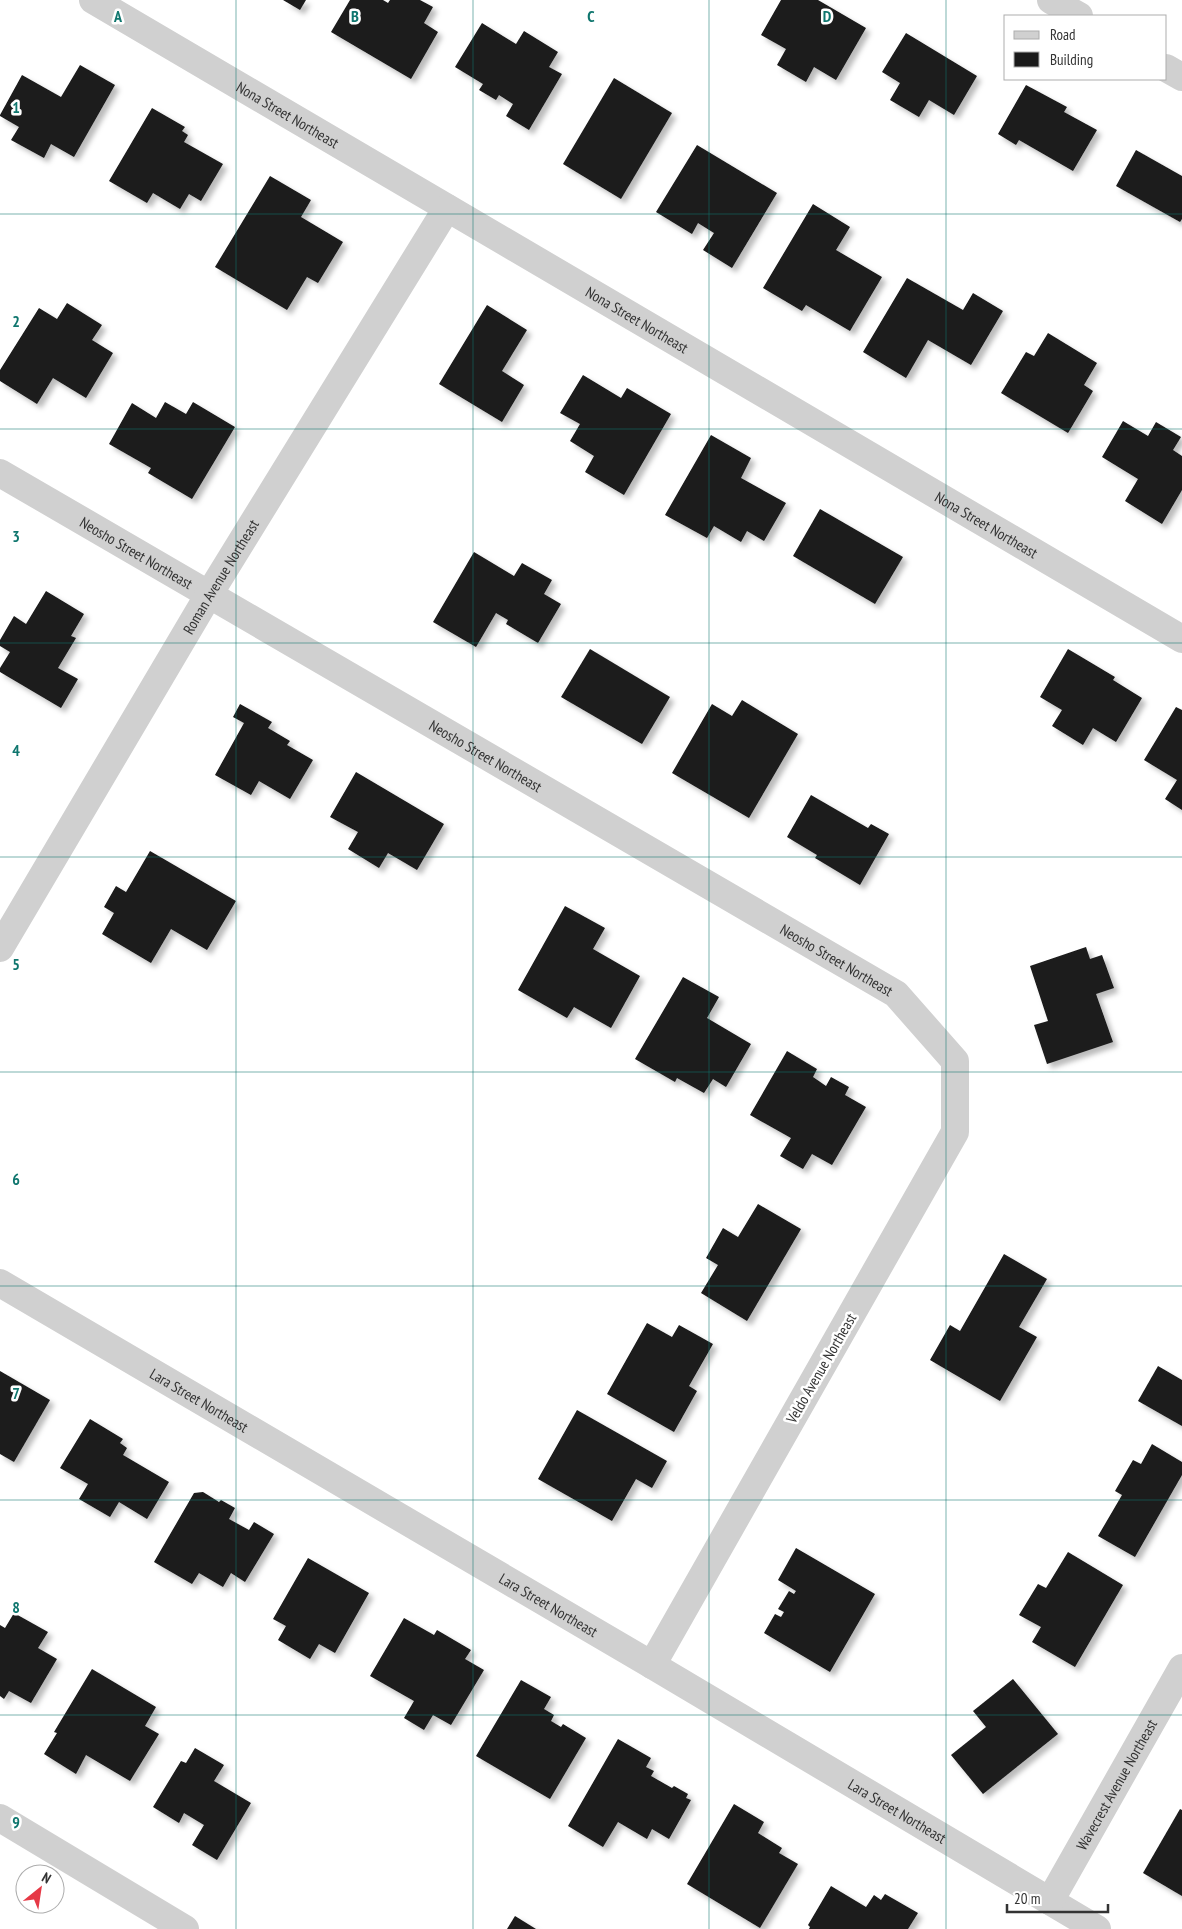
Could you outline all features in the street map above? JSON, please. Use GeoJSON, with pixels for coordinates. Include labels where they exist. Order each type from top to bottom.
{"type":"FeatureCollection","features":[{"type":"Feature","properties":{"kind":"street","name":"Nona Street Northeast"},"geometry":{"type":"LineString","coordinates":[[93,0],[1182,639]]}},
{"type":"Feature","properties":{"kind":"street"},"geometry":{"type":"LineString","coordinates":[[1051,0],[1077,15]]}},
{"type":"Feature","properties":{"kind":"street"},"geometry":{"type":"LineString","coordinates":[[1167,69],[1182,78]]}},
{"type":"Feature","properties":{"kind":"street","name":"Roman Avenue Northeast"},"geometry":{"type":"LineString","coordinates":[[0,948],[208,596],[447,208]]}},
{"type":"Feature","properties":{"kind":"street","name":"Neosho Street Northeast"},"geometry":{"type":"LineString","coordinates":[[0,473],[208,596],[896,994],[955,1061]]}},
{"type":"Feature","properties":{"kind":"street","name":"Veldo Avenue Northeast"},"geometry":{"type":"LineString","coordinates":[[652,1665],[955,1132],[955,1061]]}},
{"type":"Feature","properties":{"kind":"street","name":"Lara Street Northeast"},"geometry":{"type":"LineString","coordinates":[[0,1283],[652,1665],[1097,1929]]}},
{"type":"Feature","properties":{"kind":"street","name":"Wavecrest Avenue Northeast"},"geometry":{"type":"LineString","coordinates":[[1050,1901],[1182,1668]]}},
{"type":"Feature","properties":{"kind":"street"},"geometry":{"type":"LineString","coordinates":[[0,1818],[184,1929]]}},
{"type":"Feature","properties":{"kind":"building"},"geometry":{"type":"Polygon","coordinates":[[[283,0],[306,0],[300,10],[283,0]]]}},
{"type":"Feature","properties":{"kind":"building"},"geometry":{"type":"Polygon","coordinates":[[[350,0],[383,0],[388,3],[390,0],[420,0],[433,7],[424,23],[438,32],[411,79],[331,32],[350,0]]]}},
{"type":"Feature","properties":{"kind":"building"},"geometry":{"type":"Polygon","coordinates":[[[781,0],[818,0],[866,28],[836,80],[814,67],[806,82],[777,65],[786,49],[761,35],[781,0]]]}},
{"type":"Feature","properties":{"kind":"building"},"geometry":{"type":"Polygon","coordinates":[[[482,23],[516,44],[524,31],[558,52],[549,67],[562,74],[529,130],[506,116],[513,104],[499,95],[496,100],[479,90],[483,84],[455,67],[482,23]]]}},
{"type":"Feature","properties":{"kind":"building"},"geometry":{"type":"Polygon","coordinates":[[[906,33],[977,76],[954,115],[929,100],[919,117],[890,100],[900,83],[882,72],[906,33]]]}},
{"type":"Feature","properties":{"kind":"building"},"geometry":{"type":"Polygon","coordinates":[[[80,65],[115,85],[74,157],[51,144],[44,158],[11,140],[19,127],[0,115],[22,75],[61,97],[80,65]]]}},
{"type":"Feature","properties":{"kind":"building"},"geometry":{"type":"Polygon","coordinates":[[[614,78],[672,113],[621,199],[563,164],[614,78]]]}},
{"type":"Feature","properties":{"kind":"building"},"geometry":{"type":"Polygon","coordinates":[[[1026,85],[1067,107],[1064,112],[1097,130],[1073,171],[1019,140],[1016,145],[998,134],[1026,85]]]}},
{"type":"Feature","properties":{"kind":"building"},"geometry":{"type":"Polygon","coordinates":[[[152,108],[185,127],[182,131],[188,135],[184,142],[223,164],[201,201],[189,194],[180,209],[153,193],[147,203],[109,181],[152,108]]]}},
{"type":"Feature","properties":{"kind":"building"},"geometry":{"type":"Polygon","coordinates":[[[697,145],[777,193],[732,268],[703,250],[714,233],[698,223],[692,234],[656,212],[697,145]]]}},
{"type":"Feature","properties":{"kind":"building"},"geometry":{"type":"Polygon","coordinates":[[[1136,150],[1182,176],[1182,219],[1180,222],[1116,186],[1136,150]]]}},
{"type":"Feature","properties":{"kind":"building"},"geometry":{"type":"Polygon","coordinates":[[[270,176],[311,200],[301,217],[343,242],[318,283],[307,277],[287,310],[215,267],[270,176]]]}},
{"type":"Feature","properties":{"kind":"building"},"geometry":{"type":"Polygon","coordinates":[[[813,204],[850,227],[836,250],[882,277],[850,331],[806,305],[802,311],[763,288],[813,204]]]}},
{"type":"Feature","properties":{"kind":"building"},"geometry":{"type":"Polygon","coordinates":[[[907,278],[963,310],[973,293],[1003,311],[971,365],[928,340],[906,378],[863,352],[907,278]]]}},
{"type":"Feature","properties":{"kind":"building"},"geometry":{"type":"Polygon","coordinates":[[[67,303],[102,325],[92,340],[113,353],[86,398],[53,378],[37,404],[0,381],[0,370],[39,308],[57,319],[67,303]]]}},
{"type":"Feature","properties":{"kind":"building"},"geometry":{"type":"Polygon","coordinates":[[[487,305],[527,330],[502,371],[524,385],[502,422],[439,384],[487,305]]]}},
{"type":"Feature","properties":{"kind":"building"},"geometry":{"type":"Polygon","coordinates":[[[1048,333],[1097,363],[1084,385],[1093,391],[1068,433],[1001,393],[1026,352],[1034,356],[1048,333]]]}},
{"type":"Feature","properties":{"kind":"building"},"geometry":{"type":"Polygon","coordinates":[[[583,375],[621,398],[627,388],[671,414],[624,495],[585,472],[594,456],[570,441],[580,424],[560,413],[583,375]]]}},
{"type":"Feature","properties":{"kind":"building"},"geometry":{"type":"Polygon","coordinates":[[[165,402],[186,414],[193,402],[235,427],[192,499],[148,473],[151,468],[109,444],[132,403],[156,418],[165,402]]]}},
{"type":"Feature","properties":{"kind":"building"},"geometry":{"type":"Polygon","coordinates":[[[1123,421],[1148,436],[1156,422],[1181,437],[1173,450],[1182,456],[1182,490],[1162,524],[1125,501],[1138,479],[1102,457],[1123,421]]]}},
{"type":"Feature","properties":{"kind":"building"},"geometry":{"type":"Polygon","coordinates":[[[711,435],[751,458],[741,478],[786,503],[764,541],[747,531],[741,542],[714,526],[707,538],[665,515],[711,435]]]}},
{"type":"Feature","properties":{"kind":"building"},"geometry":{"type":"Polygon","coordinates":[[[820,509],[903,557],[875,604],[793,556],[820,509]]]}},
{"type":"Feature","properties":{"kind":"building"},"geometry":{"type":"Polygon","coordinates":[[[474,552],[514,576],[522,563],[552,580],[544,594],[561,604],[538,643],[506,624],[508,620],[496,613],[476,647],[433,622],[474,552]]]}},
{"type":"Feature","properties":{"kind":"building"},"geometry":{"type":"Polygon","coordinates":[[[46,591],[84,614],[71,636],[76,638],[58,668],[78,679],[61,708],[0,672],[0,668],[10,652],[0,646],[0,640],[14,616],[26,624],[46,591]]]}},
{"type":"Feature","properties":{"kind":"building"},"geometry":{"type":"Polygon","coordinates":[[[590,649],[670,697],[642,744],[561,697],[590,649]]]}},
{"type":"Feature","properties":{"kind":"building"},"geometry":{"type":"Polygon","coordinates":[[[1068,649],[1115,677],[1113,680],[1142,698],[1116,742],[1093,728],[1083,745],[1052,726],[1062,710],[1040,697],[1068,649]]]}},
{"type":"Feature","properties":{"kind":"building"},"geometry":{"type":"Polygon","coordinates":[[[742,700],[798,734],[749,818],[672,773],[712,704],[732,716],[742,700]]]}},
{"type":"Feature","properties":{"kind":"building"},"geometry":{"type":"Polygon","coordinates":[[[240,704],[272,722],[268,728],[290,741],[287,745],[313,760],[290,799],[259,781],[251,795],[215,775],[244,723],[233,717],[240,704]]]}},
{"type":"Feature","properties":{"kind":"building"},"geometry":{"type":"Polygon","coordinates":[[[1176,707],[1182,710],[1182,810],[1165,799],[1177,780],[1144,760],[1176,707]]]}},
{"type":"Feature","properties":{"kind":"building"},"geometry":{"type":"Polygon","coordinates":[[[356,772],[444,824],[417,870],[388,853],[379,868],[348,849],[358,832],[330,817],[356,772]]]}},
{"type":"Feature","properties":{"kind":"building"},"geometry":{"type":"Polygon","coordinates":[[[811,795],[868,828],[871,824],[889,834],[860,885],[815,858],[817,855],[787,837],[811,795]]]}},
{"type":"Feature","properties":{"kind":"building"},"geometry":{"type":"Polygon","coordinates":[[[150,851],[236,901],[207,950],[171,929],[151,963],[102,934],[114,913],[104,907],[116,886],[126,892],[150,851]]]}},
{"type":"Feature","properties":{"kind":"building"},"geometry":{"type":"Polygon","coordinates":[[[565,906],[605,928],[593,949],[640,976],[611,1028],[574,1007],[567,1018],[518,990],[565,906]]]}},
{"type":"Feature","properties":{"kind":"building"},"geometry":{"type":"Polygon","coordinates":[[[1086,947],[1090,959],[1102,955],[1114,988],[1096,994],[1113,1042],[1047,1064],[1034,1025],[1048,1021],[1030,966],[1086,947]]]}},
{"type":"Feature","properties":{"kind":"building"},"geometry":{"type":"Polygon","coordinates":[[[683,977],[719,997],[707,1018],[751,1044],[726,1087],[713,1079],[704,1093],[677,1078],[675,1082],[635,1059],[683,977]]]}},
{"type":"Feature","properties":{"kind":"building"},"geometry":{"type":"Polygon","coordinates":[[[787,1051],[817,1069],[813,1077],[826,1086],[831,1077],[849,1087],[845,1095],[866,1107],[832,1165],[812,1154],[803,1169],[780,1156],[791,1138],[750,1115],[787,1051]]]}},
{"type":"Feature","properties":{"kind":"building"},"geometry":{"type":"Polygon","coordinates":[[[758,1204],[801,1229],[747,1321],[701,1293],[718,1265],[706,1258],[723,1228],[738,1237],[758,1204]]]}},
{"type":"Feature","properties":{"kind":"building"},"geometry":{"type":"Polygon","coordinates":[[[1004,1254],[1047,1279],[1019,1327],[1037,1337],[1000,1401],[930,1360],[950,1325],[960,1331],[1004,1254]]]}},
{"type":"Feature","properties":{"kind":"building"},"geometry":{"type":"Polygon","coordinates":[[[647,1323],[672,1337],[679,1325],[713,1344],[689,1386],[697,1391],[674,1432],[607,1394],[647,1323]]]}},
{"type":"Feature","properties":{"kind":"building"},"geometry":{"type":"Polygon","coordinates":[[[1158,1366],[1182,1380],[1182,1426],[1138,1401],[1158,1366]]]}},
{"type":"Feature","properties":{"kind":"building"},"geometry":{"type":"Polygon","coordinates":[[[0,1371],[50,1400],[14,1462],[0,1454],[0,1371]]]}},
{"type":"Feature","properties":{"kind":"building"},"geometry":{"type":"Polygon","coordinates":[[[577,1410],[667,1461],[652,1488],[636,1479],[612,1521],[538,1479],[577,1410]]]}},
{"type":"Feature","properties":{"kind":"building"},"geometry":{"type":"Polygon","coordinates":[[[90,1419],[123,1439],[120,1443],[127,1448],[123,1455],[169,1482],[147,1519],[119,1502],[110,1517],[79,1499],[88,1484],[60,1468],[90,1419]]]}},
{"type":"Feature","properties":{"kind":"building"},"geometry":{"type":"Polygon","coordinates":[[[1152,1444],[1182,1462],[1182,1475],[1135,1557],[1098,1536],[1122,1495],[1115,1491],[1133,1460],[1141,1464],[1152,1444]]]}},
{"type":"Feature","properties":{"kind":"building"},"geometry":{"type":"Polygon","coordinates":[[[203,1492],[219,1502],[221,1500],[235,1508],[229,1519],[249,1530],[254,1522],[274,1534],[245,1582],[231,1573],[223,1587],[199,1573],[192,1584],[154,1562],[194,1493],[203,1492]]]}},
{"type":"Feature","properties":{"kind":"building"},"geometry":{"type":"Polygon","coordinates":[[[796,1548],[875,1594],[830,1672],[764,1633],[775,1614],[781,1617],[784,1612],[778,1609],[789,1591],[794,1594],[796,1591],[778,1580],[796,1548]]]}},
{"type":"Feature","properties":{"kind":"building"},"geometry":{"type":"Polygon","coordinates":[[[1068,1552],[1123,1585],[1075,1667],[1032,1642],[1041,1627],[1019,1615],[1038,1584],[1046,1588],[1068,1552]]]}},
{"type":"Feature","properties":{"kind":"building"},"geometry":{"type":"Polygon","coordinates":[[[308,1558],[369,1593],[335,1653],[319,1644],[310,1659],[278,1640],[286,1626],[273,1619],[308,1558]]]}},
{"type":"Feature","properties":{"kind":"building"},"geometry":{"type":"Polygon","coordinates":[[[14,1613],[48,1632],[38,1648],[57,1659],[31,1703],[9,1691],[4,1699],[0,1696],[0,1625],[5,1628],[14,1613]]]}},
{"type":"Feature","properties":{"kind":"building"},"geometry":{"type":"Polygon","coordinates":[[[404,1618],[434,1635],[437,1630],[471,1650],[465,1659],[484,1670],[451,1725],[433,1715],[424,1730],[404,1718],[414,1701],[370,1676],[404,1618]]]}},
{"type":"Feature","properties":{"kind":"building"},"geometry":{"type":"Polygon","coordinates":[[[92,1669],[156,1707],[145,1726],[159,1734],[130,1781],[86,1755],[76,1774],[44,1754],[57,1733],[54,1732],[92,1669]]]}},
{"type":"Feature","properties":{"kind":"building"},"geometry":{"type":"Polygon","coordinates":[[[1013,1679],[1058,1734],[983,1794],[951,1755],[986,1727],[973,1711],[1013,1679]]]}},
{"type":"Feature","properties":{"kind":"building"},"geometry":{"type":"Polygon","coordinates":[[[521,1680],[551,1697],[544,1709],[554,1715],[551,1721],[561,1727],[563,1724],[586,1738],[550,1799],[476,1756],[521,1680]]]}},
{"type":"Feature","properties":{"kind":"building"},"geometry":{"type":"Polygon","coordinates":[[[618,1739],[651,1758],[646,1767],[654,1771],[651,1776],[672,1788],[674,1786],[688,1794],[686,1798],[691,1800],[669,1839],[652,1829],[647,1839],[618,1822],[603,1847],[568,1826],[618,1739]]]}},
{"type":"Feature","properties":{"kind":"building"},"geometry":{"type":"Polygon","coordinates":[[[195,1748],[224,1765],[214,1781],[251,1803],[217,1860],[192,1845],[204,1825],[184,1813],[179,1823],[153,1807],[181,1761],[186,1763],[195,1748]]]}},
{"type":"Feature","properties":{"kind":"building"},"geometry":{"type":"Polygon","coordinates":[[[734,1804],[764,1822],[758,1833],[782,1848],[779,1853],[798,1864],[760,1928],[687,1884],[734,1804]]]}},
{"type":"Feature","properties":{"kind":"building"},"geometry":{"type":"Polygon","coordinates":[[[1180,1809],[1182,1810],[1182,1896],[1143,1873],[1180,1809]]]}},
{"type":"Feature","properties":{"kind":"building"},"geometry":{"type":"Polygon","coordinates":[[[831,1886],[866,1907],[874,1895],[881,1900],[885,1894],[918,1913],[908,1929],[809,1929],[808,1925],[831,1886]]]}},
{"type":"Feature","properties":{"kind":"building"},"geometry":{"type":"Polygon","coordinates":[[[515,1916],[536,1929],[507,1929],[515,1916]]]}}]}
